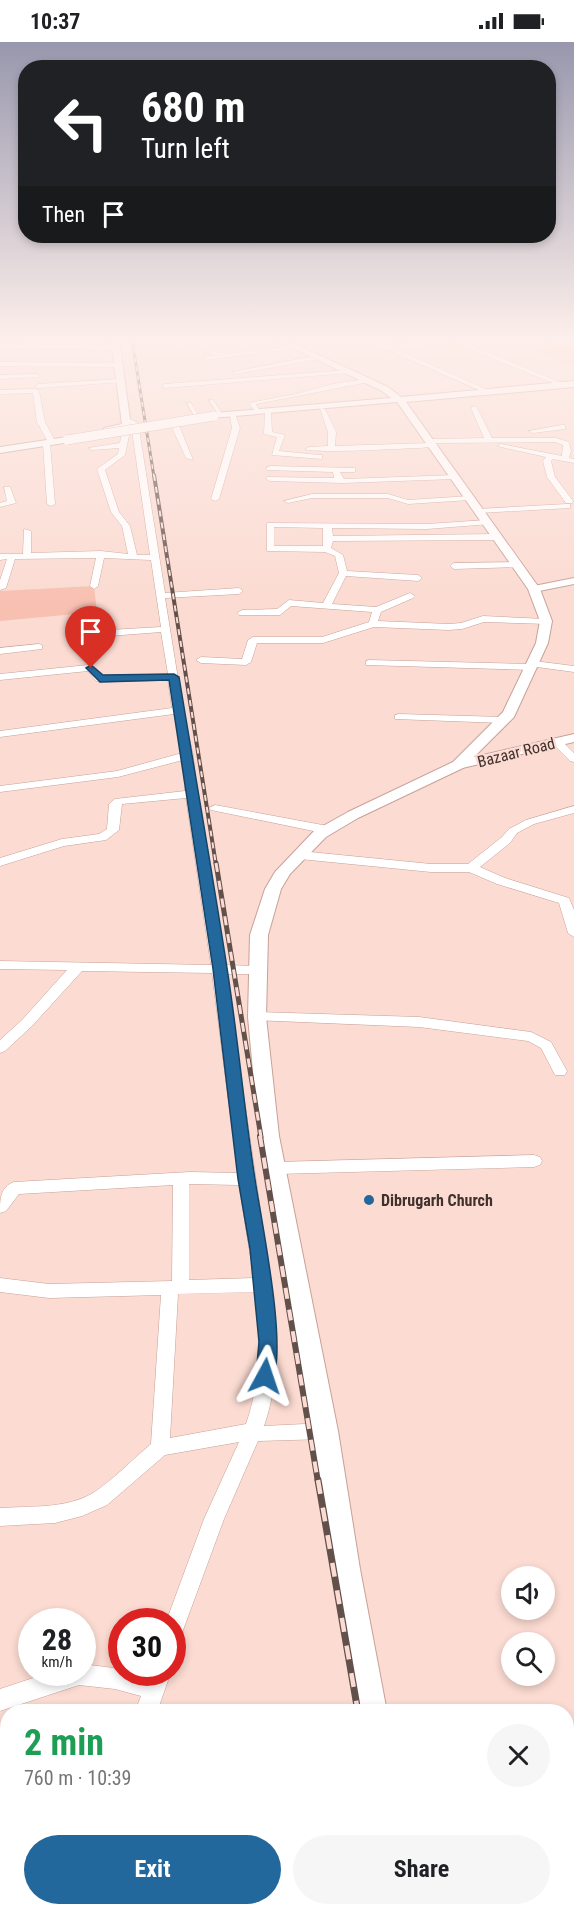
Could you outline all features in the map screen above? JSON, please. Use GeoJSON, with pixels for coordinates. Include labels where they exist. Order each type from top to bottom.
{"type":"FeatureCollection","features":[{"type":"Feature","properties":{"kind":"main road"},"geometry":{"type":"LineString","coordinates":[[0,449],[140,427]]}},
{"type":"Feature","properties":{"kind":"main road"},"geometry":{"type":"LineString","coordinates":[[371,1704],[346,1569],[325,1431],[277,1168],[269,1136],[257,1017],[257,970],[259,935],[273,889],[283,872],[328,830],[458,765],[509,714],[542,643],[545,622],[538,595],[421,427]]}},
{"type":"Feature","properties":{"kind":"street"},"geometry":{"type":"LineString","coordinates":[[43,427],[49,442],[51,504]]}},
{"type":"Feature","properties":{"kind":"street"},"geometry":{"type":"LineString","coordinates":[[49,442],[108,427]]}},
{"type":"Feature","properties":{"kind":"street"},"geometry":{"type":"LineString","coordinates":[[126,427],[120,457],[101,469],[115,512],[126,526],[133,557]]}},
{"type":"Feature","properties":{"kind":"street"},"geometry":{"type":"LineString","coordinates":[[135,427],[220,969],[246,1179],[263,1285],[268,1342],[264,1392],[252,1431],[199,1557],[181,1608]]}},
{"type":"Feature","properties":{"kind":"street"},"geometry":{"type":"LineString","coordinates":[[176,427],[190,458]]}},
{"type":"Feature","properties":{"kind":"street"},"geometry":{"type":"LineString","coordinates":[[215,499],[231,440],[236,432],[235,427]]}},
{"type":"Feature","properties":{"kind":"street"},"geometry":{"type":"LineString","coordinates":[[268,427],[268,434],[281,435],[275,453],[321,458],[320,470]]}},
{"type":"Feature","properties":{"kind":"street"},"geometry":{"type":"LineString","coordinates":[[330,427],[331,449]]}},
{"type":"Feature","properties":{"kind":"street"},"geometry":{"type":"LineString","coordinates":[[483,427],[488,438],[502,446],[574,461]]}},
{"type":"Feature","properties":{"kind":"street"},"geometry":{"type":"LineString","coordinates":[[309,449],[433,443],[559,427]]}},
{"type":"Feature","properties":{"kind":"street"},"geometry":{"type":"LineString","coordinates":[[488,438],[556,440],[566,444],[565,459]]}},
{"type":"Feature","properties":{"kind":"street"},"geometry":{"type":"LineString","coordinates":[[92,448],[124,445]]}},
{"type":"Feature","properties":{"kind":"street"},"geometry":{"type":"LineString","coordinates":[[479,511],[568,504],[551,477],[547,461],[550,456]]}},
{"type":"Feature","properties":{"kind":"street"},"geometry":{"type":"LineString","coordinates":[[270,468],[352,470]]}},
{"type":"Feature","properties":{"kind":"street"},"geometry":{"type":"LineString","coordinates":[[336,470],[338,479],[343,481]]}},
{"type":"Feature","properties":{"kind":"street"},"geometry":{"type":"LineString","coordinates":[[270,479],[343,481],[455,477]]}},
{"type":"Feature","properties":{"kind":"street"},"geometry":{"type":"LineString","coordinates":[[0,505],[12,503],[7,489]]}},
{"type":"Feature","properties":{"kind":"street"},"geometry":{"type":"LineString","coordinates":[[288,501],[312,496],[388,496],[408,502],[470,498]]}},
{"type":"Feature","properties":{"kind":"street"},"geometry":{"type":"LineString","coordinates":[[326,606],[343,573],[339,555],[327,549],[271,550],[268,525],[420,527],[487,522]]}},
{"type":"Feature","properties":{"kind":"street"},"geometry":{"type":"LineString","coordinates":[[327,525],[329,539],[327,549]]}},
{"type":"Feature","properties":{"kind":"street"},"geometry":{"type":"LineString","coordinates":[[27,531],[27,556]]}},
{"type":"Feature","properties":{"kind":"street"},"geometry":{"type":"LineString","coordinates":[[329,539],[497,537]]}},
{"type":"Feature","properties":{"kind":"street"},"geometry":{"type":"LineString","coordinates":[[0,557],[102,554],[155,558]]}},
{"type":"Feature","properties":{"kind":"street"},"geometry":{"type":"LineString","coordinates":[[94,586],[102,554]]}},
{"type":"Feature","properties":{"kind":"street"},"geometry":{"type":"LineString","coordinates":[[3,588],[12,556]]}},
{"type":"Feature","properties":{"kind":"street"},"geometry":{"type":"LineString","coordinates":[[454,566],[518,566]]}},
{"type":"Feature","properties":{"kind":"street"},"geometry":{"type":"LineString","coordinates":[[343,573],[418,578]]}},
{"type":"Feature","properties":{"kind":"street"},"geometry":{"type":"LineString","coordinates":[[534,589],[574,581]]}},
{"type":"Feature","properties":{"kind":"street"},"geometry":{"type":"LineString","coordinates":[[161,596],[239,591]]}},
{"type":"Feature","properties":{"kind":"street"},"geometry":{"type":"LineString","coordinates":[[242,613],[280,612],[289,603],[377,610],[410,596]]}},
{"type":"Feature","properties":{"kind":"street"},"geometry":{"type":"LineString","coordinates":[[373,624],[377,610]]}},
{"type":"Feature","properties":{"kind":"street"},"geometry":{"type":"LineString","coordinates":[[201,660],[246,662],[253,640],[323,640],[373,624],[449,627],[468,625],[483,619],[545,622]]}},
{"type":"Feature","properties":{"kind":"street"},"geometry":{"type":"LineString","coordinates":[[109,633],[167,629]]}},
{"type":"Feature","properties":{"kind":"street"},"geometry":{"type":"LineString","coordinates":[[0,651],[39,647]]}},
{"type":"Feature","properties":{"kind":"street"},"geometry":{"type":"LineString","coordinates":[[369,663],[533,665],[574,669]]}},
{"type":"Feature","properties":{"kind":"street"},"geometry":{"type":"LineString","coordinates":[[0,677],[88,668],[92,669],[100,679],[174,677]]}},
{"type":"Feature","properties":{"kind":"street"},"geometry":{"type":"LineString","coordinates":[[0,734],[178,711]]}},
{"type":"Feature","properties":{"kind":"street"},"geometry":{"type":"LineString","coordinates":[[399,717],[503,720]]}},
{"type":"Feature","properties":{"kind":"street","name":"Bazaar Road"},"geometry":{"type":"LineString","coordinates":[[458,765],[574,738]]}},
{"type":"Feature","properties":{"kind":"street"},"geometry":{"type":"LineString","coordinates":[[556,742],[574,759]]}},
{"type":"Feature","properties":{"kind":"street"},"geometry":{"type":"LineString","coordinates":[[0,789],[118,774],[188,755]]}},
{"type":"Feature","properties":{"kind":"street"},"geometry":{"type":"LineString","coordinates":[[0,862],[62,843],[107,835],[113,830],[115,804],[119,801],[191,794]]}},
{"type":"Feature","properties":{"kind":"street"},"geometry":{"type":"LineString","coordinates":[[215,808],[328,830]]}},
{"type":"Feature","properties":{"kind":"street"},"geometry":{"type":"LineString","coordinates":[[471,868],[506,840],[513,831],[530,822],[574,809]]}},
{"type":"Feature","properties":{"kind":"street"},"geometry":{"type":"LineString","coordinates":[[300,855],[431,868],[471,868],[501,881],[565,900],[574,933]]}},
{"type":"Feature","properties":{"kind":"street"},"geometry":{"type":"LineString","coordinates":[[0,965],[257,970]]}},
{"type":"Feature","properties":{"kind":"street"},"geometry":{"type":"LineString","coordinates":[[0,1048],[27,1023],[78,967]]}},
{"type":"Feature","properties":{"kind":"street"},"geometry":{"type":"LineString","coordinates":[[257,1017],[419,1022],[531,1037],[546,1045],[560,1071]]}},
{"type":"Feature","properties":{"kind":"street"},"geometry":{"type":"LineString","coordinates":[[277,1168],[534,1161]]}},
{"type":"Feature","properties":{"kind":"street"},"geometry":{"type":"LineString","coordinates":[[0,1207],[14,1188],[181,1179],[246,1179]]}},
{"type":"Feature","properties":{"kind":"street"},"geometry":{"type":"LineString","coordinates":[[160,1448],[175,1287],[181,1179]]}},
{"type":"Feature","properties":{"kind":"street"},"geometry":{"type":"LineString","coordinates":[[0,1285],[49,1291],[263,1285]]}},
{"type":"Feature","properties":{"kind":"street"},"geometry":{"type":"LineString","coordinates":[[0,1517],[55,1514],[82,1507],[100,1499],[160,1448],[252,1431],[262,1434],[325,1431]]}},
{"type":"Feature","properties":{"kind":"street"},"geometry":{"type":"LineString","coordinates":[[0,1700],[79,1674],[108,1677]]}},
{"type":"Feature","properties":{"kind":"street"},"geometry":{"type":"LineString","coordinates":[[149,1704],[155,1686]]}},
{"type":"Feature","properties":{"kind":"shaded area"},"geometry":{"type":"Polygon","coordinates":[[[94,586],[97,612],[0,621],[0,591],[94,586]]]}},
{"type":"Feature","properties":{"kind":"railway"},"geometry":{"type":"LineString","coordinates":[[146,427],[154,477]]}},
{"type":"Feature","properties":{"kind":"railway"},"geometry":{"type":"LineString","coordinates":[[154,475],[216,865]]}},
{"type":"Feature","properties":{"kind":"railway"},"geometry":{"type":"LineString","coordinates":[[216,863],[261,1137]]}},
{"type":"Feature","properties":{"kind":"railway"},"geometry":{"type":"LineString","coordinates":[[260,1136],[318,1482]]}},
{"type":"Feature","properties":{"kind":"railway"},"geometry":{"type":"LineString","coordinates":[[318,1480],[357,1704]]}},
{"type":"Feature","properties":{"kind":"place","name":"Dibrugarh Church"},"geometry":{"type":"Point","coordinates":[369,1200]}},
{"type":"Feature","properties":{"kind":"route"},"geometry":{"type":"LineString","coordinates":[[91,668],[100,679],[174,677],[220,969],[246,1179],[256,1231],[268,1342],[265,1376]]}}]}
